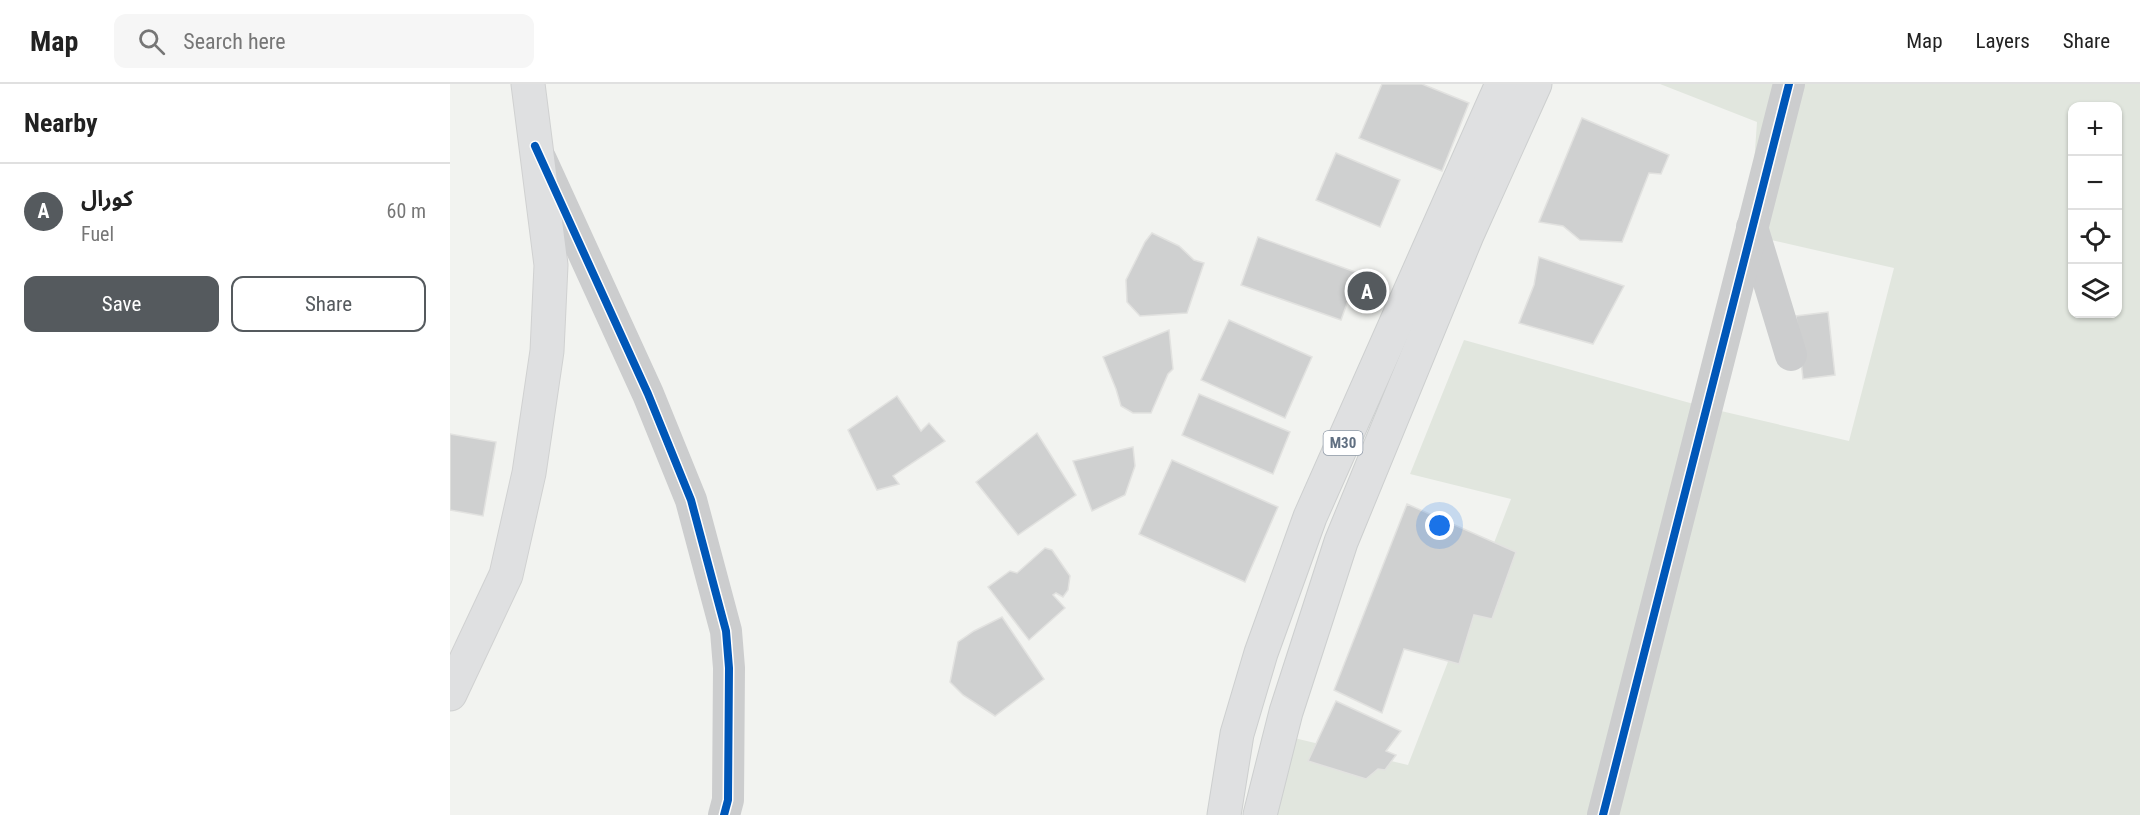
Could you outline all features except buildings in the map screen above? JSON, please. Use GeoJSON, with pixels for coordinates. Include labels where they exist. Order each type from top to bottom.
{"type":"FeatureCollection","features":[{"type":"Feature","properties":{"kind":"main road"},"geometry":{"type":"LineString","coordinates":[[450,694],[506,575],[529,473],[547,351],[551,265],[528,84]]}},
{"type":"Feature","properties":{"kind":"main road","name":"M30"},"geometry":{"type":"LineString","coordinates":[[1224,815],[1237,735],[1260,653],[1310,517],[1502,84]]}},
{"type":"Feature","properties":{"kind":"main road","name":"M30"},"geometry":{"type":"LineString","coordinates":[[1260,815],[1286,712],[1341,542],[1467,235],[1535,84]]}},
{"type":"Feature","properties":{"kind":"street"},"geometry":{"type":"LineString","coordinates":[[1603,815],[1789,84]]}},
{"type":"Feature","properties":{"kind":"street"},"geometry":{"type":"LineString","coordinates":[[535,146],[648,394],[691,500],[726,631],[729,669],[728,800],[724,815]]}},
{"type":"Feature","properties":{"kind":"street"},"geometry":{"type":"LineString","coordinates":[[1752,226],[1791,355]]}},
{"type":"Feature","properties":{"kind":"shaded area"},"geometry":{"type":"Polygon","coordinates":[[[1660,84],[2140,84],[2140,815],[1268,815],[1273,733],[1408,765],[1511,499],[1410,474],[1464,340],[1708,408],[1849,441],[1894,268],[1749,235],[1757,122],[1660,84]]]}},
{"type":"Feature","properties":{"kind":"cycle path"},"geometry":{"type":"LineString","coordinates":[[1603,815],[1789,84]]}},
{"type":"Feature","properties":{"kind":"cycle path"},"geometry":{"type":"LineString","coordinates":[[535,146],[648,394],[691,500],[726,631],[729,668],[728,800],[724,815]]}},
{"type":"Feature","properties":{"kind":"place","name":"كورال"},"geometry":{"type":"Point","coordinates":[1367,291]}}]}
